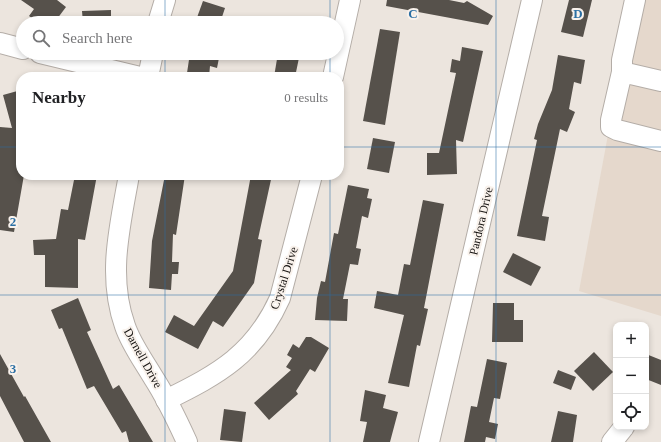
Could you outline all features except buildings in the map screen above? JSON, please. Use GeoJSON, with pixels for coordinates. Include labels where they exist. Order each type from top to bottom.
{"type":"FeatureCollection","features":[{"type":"Feature","properties":{"kind":"street"},"geometry":{"type":"LineString","coordinates":[[160,16],[165,0]]}},
{"type":"Feature","properties":{"kind":"street"},"geometry":{"type":"LineString","coordinates":[[344,27],[350,0]]}},
{"type":"Feature","properties":{"kind":"street","name":"Pandora Drive"},"geometry":{"type":"LineString","coordinates":[[429,442],[532,0]]}},
{"type":"Feature","properties":{"kind":"street"},"geometry":{"type":"LineString","coordinates":[[635,0],[622,60],[622,72],[611,120],[612,127],[617,130],[661,140]]}},
{"type":"Feature","properties":{"kind":"street"},"geometry":{"type":"LineString","coordinates":[[0,43],[16,47]]}},
{"type":"Feature","properties":{"kind":"street"},"geometry":{"type":"LineString","coordinates":[[69,60],[119,72]]}},
{"type":"Feature","properties":{"kind":"street"},"geometry":{"type":"LineString","coordinates":[[149,72],[152,60]]}},
{"type":"Feature","properties":{"kind":"street"},"geometry":{"type":"LineString","coordinates":[[334,72],[337,60]]}},
{"type":"Feature","properties":{"kind":"street"},"geometry":{"type":"LineString","coordinates":[[622,72],[661,81]]}},
{"type":"Feature","properties":{"kind":"street","name":"Darnell Drive"},"geometry":{"type":"LineString","coordinates":[[128,180],[115,257],[117,299],[125,326],[166,400],[187,442]]}},
{"type":"Feature","properties":{"kind":"street","name":"Crystal Drive"},"geometry":{"type":"LineString","coordinates":[[166,400],[218,372],[242,354],[260,335],[271,318],[280,298],[311,180]]}},
{"type":"Feature","properties":{"kind":"street"},"geometry":{"type":"LineString","coordinates":[[612,442],[622,430]]}},
{"type":"Feature","properties":{"kind":"shaded area"},"geometry":{"type":"Polygon","coordinates":[[[633,0],[661,0],[661,316],[579,291],[633,0]]]}}]}
